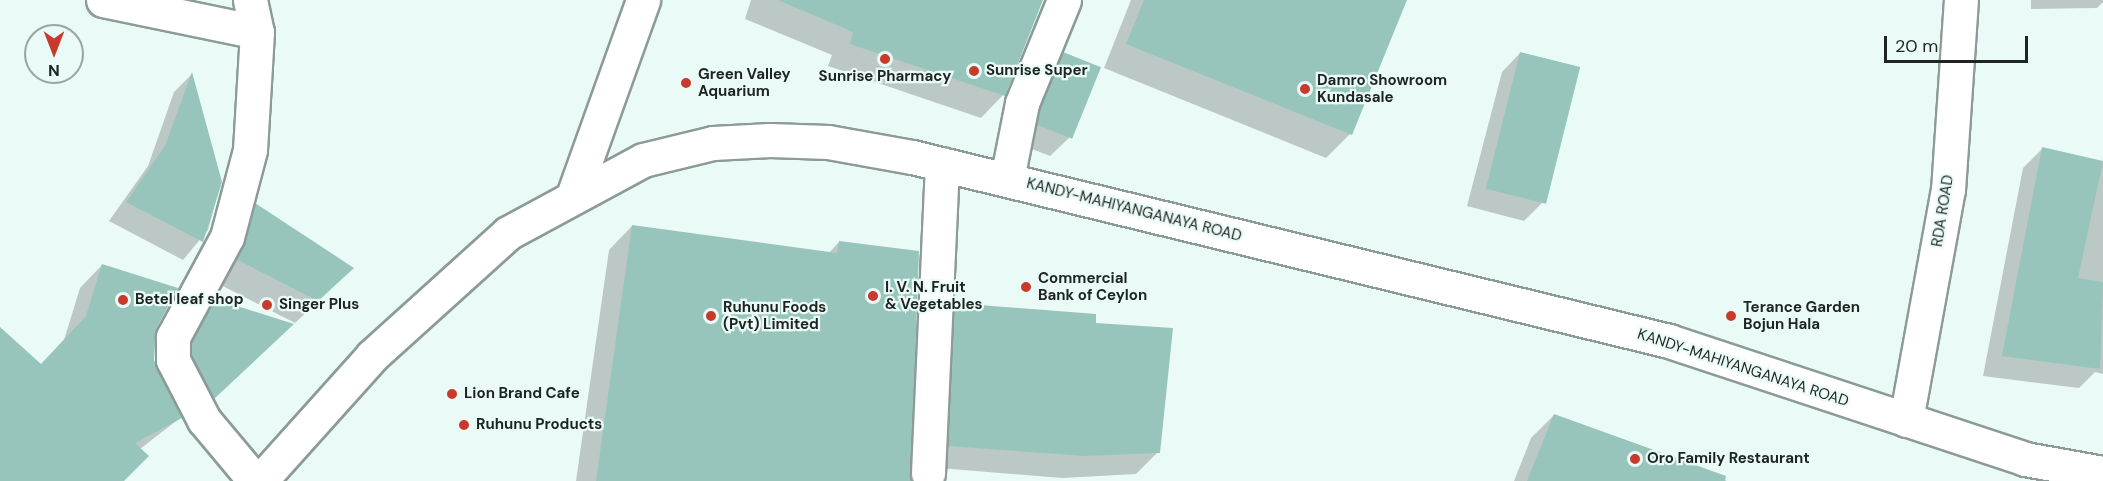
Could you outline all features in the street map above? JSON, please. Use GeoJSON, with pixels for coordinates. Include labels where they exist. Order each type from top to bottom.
{"type":"FeatureCollection","features":[{"type":"Feature","properties":{"kind":"main road"},"geometry":{"type":"LineString","coordinates":[[103,0],[257,32]]}},
{"type":"Feature","properties":{"kind":"main road"},"geometry":{"type":"LineString","coordinates":[[250,0],[257,32],[250,150],[226,237],[173,337],[173,360],[204,420],[258,481]]}},
{"type":"Feature","properties":{"kind":"main road"},"geometry":{"type":"LineString","coordinates":[[574,193],[643,0]]}},
{"type":"Feature","properties":{"kind":"main road"},"geometry":{"type":"LineString","coordinates":[[1007,179],[1022,103],[1064,0]]}},
{"type":"Feature","properties":{"kind":"main road","name":"RDA ROAD"},"geometry":{"type":"LineString","coordinates":[[1906,420],[1948,190],[1961,0]]}},
{"type":"Feature","properties":{"kind":"main road","name":"KANDY-MAHIYANGANAYA ROAD"},"geometry":{"type":"LineString","coordinates":[[258,481],[372,356],[508,233],[574,193],[643,160],[713,143],[828,142],[1007,179],[1669,341],[2025,459],[2103,473]]}},
{"type":"Feature","properties":{"kind":"main road"},"geometry":{"type":"LineString","coordinates":[[928,473],[942,164]]}},
{"type":"Feature","properties":{"kind":"building","name":"Sunrise Super"},"geometry":{"type":"Polygon","coordinates":[[[778,0],[1043,0],[1005,96],[850,44],[853,32],[778,0]]]}},
{"type":"Feature","properties":{"kind":"building","name":"Damro Showroom Kundasale"},"geometry":{"type":"Polygon","coordinates":[[[1144,0],[1407,0],[1352,135],[1126,44],[1144,0]]]}},
{"type":"Feature","properties":{"kind":"building"},"geometry":{"type":"Polygon","coordinates":[[[1063,52],[1101,67],[1072,139],[1034,123],[1063,52]]]}},
{"type":"Feature","properties":{"kind":"building"},"geometry":{"type":"Polygon","coordinates":[[[1520,52],[1580,67],[1546,204],[1486,189],[1520,52]]]}},
{"type":"Feature","properties":{"kind":"building"},"geometry":{"type":"Polygon","coordinates":[[[192,72],[222,182],[203,242],[126,202],[165,146],[192,72]]]}},
{"type":"Feature","properties":{"kind":"building"},"geometry":{"type":"Polygon","coordinates":[[[2042,147],[2103,161],[2078,278],[2103,282],[2100,369],[2002,356],[2042,147]]]}},
{"type":"Feature","properties":{"kind":"building"},"geometry":{"type":"Polygon","coordinates":[[[255,203],[354,268],[318,301],[236,259],[255,203]]]}},
{"type":"Feature","properties":{"kind":"building","name":"Ruhunu Foods (Pvt) Limited"},"geometry":{"type":"Polygon","coordinates":[[[632,225],[837,253],[839,241],[919,251],[911,481],[596,481],[632,225]]]}},
{"type":"Feature","properties":{"kind":"building"},"geometry":{"type":"Polygon","coordinates":[[[102,264],[178,288],[156,329],[154,360],[182,418],[135,443],[149,456],[124,481],[0,481],[0,327],[41,364],[86,316],[102,264]]]}},
{"type":"Feature","properties":{"kind":"building"},"geometry":{"type":"Polygon","coordinates":[[[215,299],[294,324],[214,399],[192,355],[192,342],[215,299]]]}},
{"type":"Feature","properties":{"kind":"building"},"geometry":{"type":"Polygon","coordinates":[[[954,303],[1096,314],[1096,323],[1173,328],[1160,453],[1085,456],[948,446],[954,303]]]}},
{"type":"Feature","properties":{"kind":"building"},"geometry":{"type":"Polygon","coordinates":[[[1554,414],[1726,476],[1725,481],[1527,481],[1554,414]]]}},
{"type":"Feature","properties":{"kind":"place","name":"Sunrise Pharmacy"},"geometry":{"type":"Point","coordinates":[885,59]}},
{"type":"Feature","properties":{"kind":"place","name":"Sunrise Super"},"geometry":{"type":"Point","coordinates":[974,71]}},
{"type":"Feature","properties":{"kind":"place","name":"Green Valley Aquarium"},"geometry":{"type":"Point","coordinates":[686,83]}},
{"type":"Feature","properties":{"kind":"place","name":"Damro Showroom Kundasale"},"geometry":{"type":"Point","coordinates":[1305,89]}},
{"type":"Feature","properties":{"kind":"place","name":"Commercial Bank of Ceylon"},"geometry":{"type":"Point","coordinates":[1026,287]}},
{"type":"Feature","properties":{"kind":"place","name":"I. V. N. Fruit & Vegetables"},"geometry":{"type":"Point","coordinates":[873,296]}},
{"type":"Feature","properties":{"kind":"place","name":"Betel leaf shop"},"geometry":{"type":"Point","coordinates":[123,300]}},
{"type":"Feature","properties":{"kind":"place","name":"Singer Plus"},"geometry":{"type":"Point","coordinates":[267,305]}},
{"type":"Feature","properties":{"kind":"place","name":"Ruhunu Foods (Pvt) Limited"},"geometry":{"type":"Point","coordinates":[711,316]}},
{"type":"Feature","properties":{"kind":"place","name":"Terance Garden Bojun Hala"},"geometry":{"type":"Point","coordinates":[1731,316]}},
{"type":"Feature","properties":{"kind":"place","name":"Lion Brand Cafe"},"geometry":{"type":"Point","coordinates":[452,394]}},
{"type":"Feature","properties":{"kind":"place","name":"Ruhunu Products"},"geometry":{"type":"Point","coordinates":[464,425]}},
{"type":"Feature","properties":{"kind":"place","name":"Oro Family Restaurant"},"geometry":{"type":"Point","coordinates":[1635,459]}}]}
